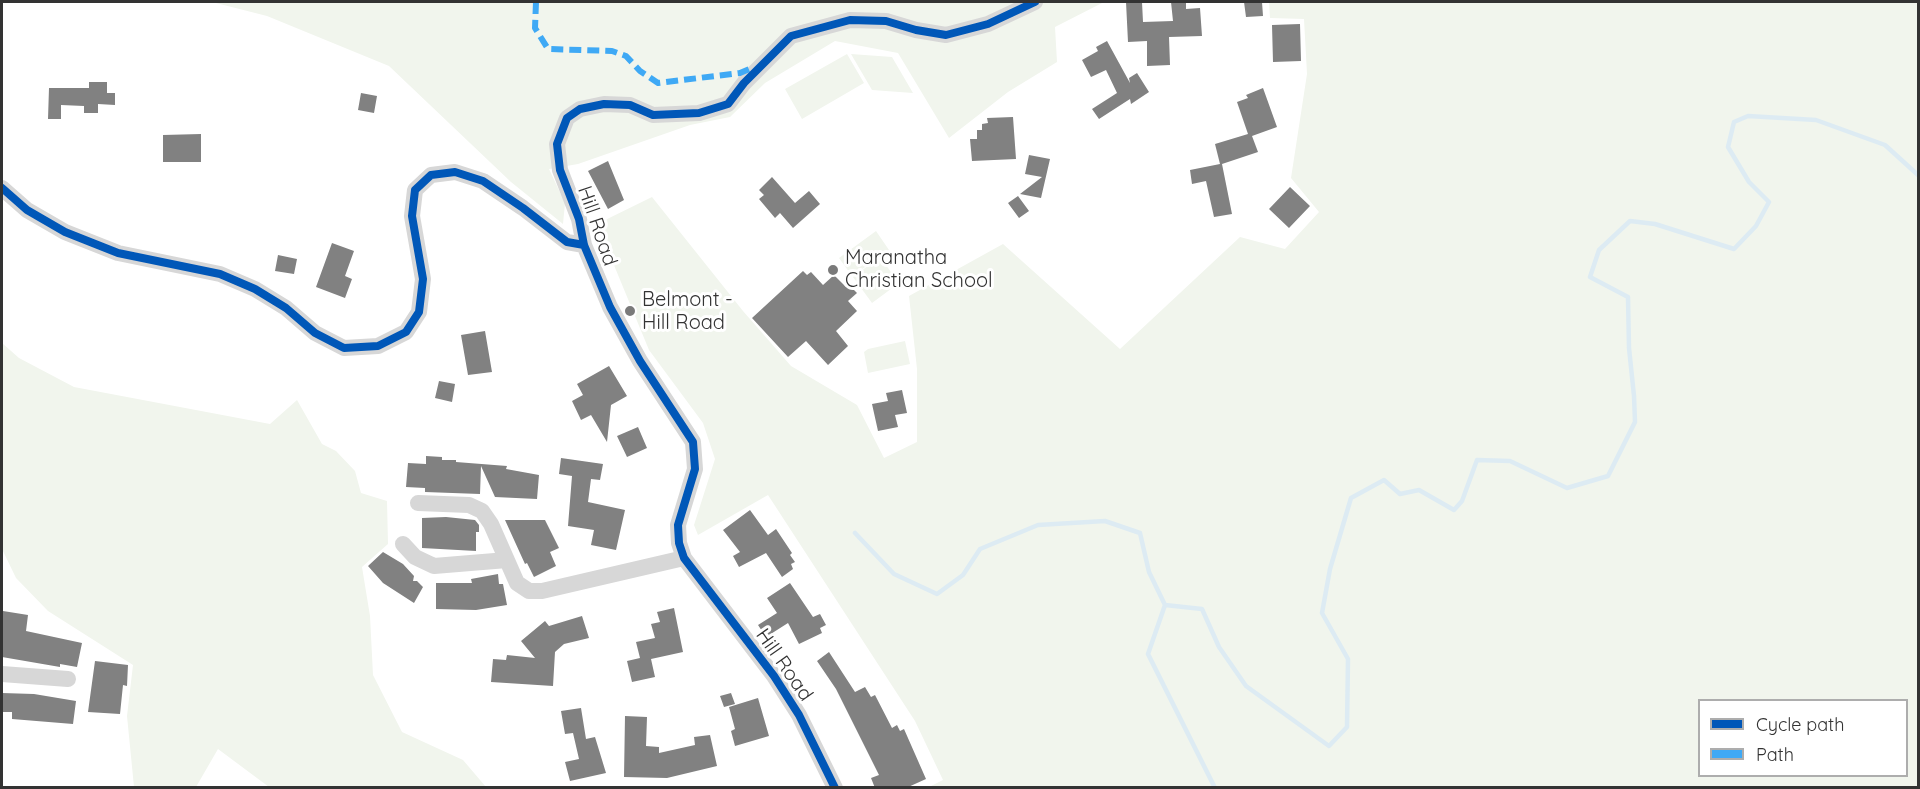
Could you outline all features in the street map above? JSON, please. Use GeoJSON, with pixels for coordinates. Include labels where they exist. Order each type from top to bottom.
{"type":"FeatureCollection","features":[{"type":"Feature","properties":{"kind":"street","name":"Hill Road"},"geometry":{"type":"LineString","coordinates":[[835,788],[799,715],[774,676],[684,558],[679,543],[678,525],[695,469],[693,442],[620,326],[584,245],[579,219],[557,158],[557,144],[567,118],[580,109],[604,104],[630,105],[653,115],[699,112],[728,104],[744,83],[791,36],[850,20],[885,21],[916,30],[946,35],[988,24],[1035,2]]}},
{"type":"Feature","properties":{"kind":"street"},"geometry":{"type":"LineString","coordinates":[[2,188],[27,210],[64,232],[118,253],[220,274],[255,289],[286,308],[315,333],[344,348],[378,346],[406,332],[419,312],[423,279],[412,216],[415,190],[431,175],[455,172],[483,181],[567,242],[584,245]]}},
{"type":"Feature","properties":{"kind":"street"},"geometry":{"type":"LineString","coordinates":[[418,503],[475,506],[492,510],[507,560],[519,586],[526,590],[537,592],[684,558]]}},
{"type":"Feature","properties":{"kind":"street"},"geometry":{"type":"LineString","coordinates":[[403,544],[415,557],[434,566],[507,560]]}},
{"type":"Feature","properties":{"kind":"street"},"geometry":{"type":"LineString","coordinates":[[2,674],[68,679]]}},
{"type":"Feature","properties":{"kind":"shaded area"},"geometry":{"type":"Polygon","coordinates":[[[212,2],[1104,2],[1055,27],[1057,62],[1008,92],[949,138],[898,53],[835,41],[765,83],[730,117],[690,125],[578,164],[549,169],[565,203],[563,224],[511,182],[389,66],[267,16],[212,2]]]}},
{"type":"Feature","properties":{"kind":"shaded area"},"geometry":{"type":"Polygon","coordinates":[[[1269,2],[1918,2],[1918,787],[929,787],[943,780],[915,721],[768,495],[698,535],[694,525],[715,459],[703,423],[649,350],[597,224],[652,197],[743,311],[791,366],[857,405],[884,458],[917,442],[917,369],[909,296],[1003,244],[1120,349],[1240,237],[1285,249],[1319,212],[1291,178],[1307,74],[1304,19],[1270,18],[1269,2]]]}},
{"type":"Feature","properties":{"kind":"shaded area"},"geometry":{"type":"Polygon","coordinates":[[[847,54],[864,83],[802,119],[785,89],[847,54]]]}},
{"type":"Feature","properties":{"kind":"shaded area"},"geometry":{"type":"Polygon","coordinates":[[[851,54],[892,57],[913,93],[872,90],[851,54]]]}},
{"type":"Feature","properties":{"kind":"shaded area"},"geometry":{"type":"Polygon","coordinates":[[[876,231],[889,250],[880,257],[899,283],[872,303],[853,277],[877,259],[852,276],[839,258],[876,231]]]}},
{"type":"Feature","properties":{"kind":"shaded area"},"geometry":{"type":"Polygon","coordinates":[[[905,341],[910,364],[868,373],[864,352],[868,349],[905,341]]]}},
{"type":"Feature","properties":{"kind":"shaded area"},"geometry":{"type":"Polygon","coordinates":[[[2,343],[19,358],[74,387],[270,424],[297,400],[322,444],[336,451],[355,471],[361,493],[387,501],[388,544],[362,567],[370,616],[373,675],[402,732],[463,760],[486,787],[269,787],[218,749],[196,787],[134,787],[127,716],[133,665],[48,611],[16,578],[2,549],[2,343]]]}},
{"type":"Feature","properties":{"kind":"building"},"geometry":{"type":"Polygon","coordinates":[[[1126,2],[1142,2],[1143,22],[1173,21],[1171,2],[1186,2],[1186,9],[1200,8],[1202,36],[1169,37],[1170,65],[1147,66],[1147,41],[1128,42],[1126,2]]]}},
{"type":"Feature","properties":{"kind":"building"},"geometry":{"type":"Polygon","coordinates":[[[1244,2],[1262,2],[1263,16],[1246,17],[1244,2]]]}},
{"type":"Feature","properties":{"kind":"building"},"geometry":{"type":"Polygon","coordinates":[[[1300,24],[1301,61],[1273,62],[1272,25],[1300,24]]]}},
{"type":"Feature","properties":{"kind":"building"},"geometry":{"type":"Polygon","coordinates":[[[1107,41],[1130,83],[1129,78],[1137,73],[1149,92],[1131,104],[1130,99],[1099,119],[1092,109],[1117,93],[1106,70],[1091,77],[1082,60],[1098,51],[1096,47],[1107,41]]]}},
{"type":"Feature","properties":{"kind":"building"},"geometry":{"type":"Polygon","coordinates":[[[89,82],[107,82],[107,93],[115,93],[115,105],[98,104],[98,113],[84,113],[84,106],[61,105],[61,119],[48,119],[49,88],[89,88],[89,82]]]}},
{"type":"Feature","properties":{"kind":"building"},"geometry":{"type":"Polygon","coordinates":[[[1263,88],[1277,127],[1252,136],[1258,152],[1222,164],[1232,214],[1214,217],[1206,181],[1192,184],[1190,170],[1220,164],[1215,144],[1248,134],[1237,102],[1248,98],[1246,95],[1263,88]]]}},
{"type":"Feature","properties":{"kind":"building"},"geometry":{"type":"Polygon","coordinates":[[[361,93],[377,96],[374,113],[358,110],[361,93]]]}},
{"type":"Feature","properties":{"kind":"building"},"geometry":{"type":"Polygon","coordinates":[[[1013,117],[1016,159],[972,161],[970,139],[977,139],[977,130],[982,130],[982,124],[988,123],[987,118],[1013,117]]]}},
{"type":"Feature","properties":{"kind":"building"},"geometry":{"type":"Polygon","coordinates":[[[201,134],[201,162],[163,162],[163,135],[201,134]]]}},
{"type":"Feature","properties":{"kind":"building"},"geometry":{"type":"Polygon","coordinates":[[[1029,155],[1050,159],[1041,198],[1020,194],[1042,177],[1025,174],[1029,155]]]}},
{"type":"Feature","properties":{"kind":"building"},"geometry":{"type":"Polygon","coordinates":[[[608,161],[624,200],[608,209],[588,171],[608,161]]]}},
{"type":"Feature","properties":{"kind":"building"},"geometry":{"type":"Polygon","coordinates":[[[772,177],[795,203],[809,191],[820,204],[793,228],[780,213],[775,218],[759,199],[764,195],[759,190],[772,177]]]}},
{"type":"Feature","properties":{"kind":"building"},"geometry":{"type":"Polygon","coordinates":[[[1290,187],[1310,206],[1289,228],[1269,209],[1290,187]]]}},
{"type":"Feature","properties":{"kind":"building"},"geometry":{"type":"Polygon","coordinates":[[[1018,196],[1029,211],[1019,218],[1008,203],[1018,196]]]}},
{"type":"Feature","properties":{"kind":"building"},"geometry":{"type":"Polygon","coordinates":[[[332,243],[354,251],[345,276],[352,279],[345,298],[316,287],[332,243]]]}},
{"type":"Feature","properties":{"kind":"building"},"geometry":{"type":"Polygon","coordinates":[[[278,255],[297,259],[294,274],[275,271],[278,255]]]}},
{"type":"Feature","properties":{"kind":"building"},"geometry":{"type":"Polygon","coordinates":[[[803,271],[807,275],[811,272],[823,285],[834,275],[846,287],[849,285],[857,293],[848,301],[857,311],[836,331],[848,346],[828,365],[806,341],[788,357],[752,318],[803,271]]]}},
{"type":"Feature","properties":{"kind":"building"},"geometry":{"type":"Polygon","coordinates":[[[485,331],[492,372],[468,375],[461,335],[485,331]]]}},
{"type":"Feature","properties":{"kind":"building"},"geometry":{"type":"Polygon","coordinates":[[[609,366],[627,396],[611,405],[607,442],[591,415],[581,420],[572,401],[583,395],[577,384],[609,366]]]}},
{"type":"Feature","properties":{"kind":"building"},"geometry":{"type":"Polygon","coordinates":[[[439,381],[455,384],[452,402],[435,398],[439,381]]]}},
{"type":"Feature","properties":{"kind":"building"},"geometry":{"type":"Polygon","coordinates":[[[902,390],[907,413],[895,415],[898,427],[878,431],[872,404],[888,401],[886,393],[902,390]]]}},
{"type":"Feature","properties":{"kind":"building"},"geometry":{"type":"Polygon","coordinates":[[[638,427],[647,448],[627,457],[617,436],[638,427]]]}},
{"type":"Feature","properties":{"kind":"building"},"geometry":{"type":"Polygon","coordinates":[[[426,456],[442,457],[442,460],[456,460],[456,462],[507,466],[506,469],[539,475],[537,499],[495,497],[481,466],[480,494],[425,492],[425,488],[406,487],[408,463],[426,464],[426,456]]]}},
{"type":"Feature","properties":{"kind":"building"},"geometry":{"type":"Polygon","coordinates":[[[561,458],[603,464],[600,480],[591,479],[588,502],[625,510],[616,550],[591,545],[594,530],[568,526],[572,476],[559,474],[561,458]]]}},
{"type":"Feature","properties":{"kind":"building"},"geometry":{"type":"Polygon","coordinates":[[[750,510],[768,535],[776,529],[792,553],[790,555],[795,562],[791,564],[793,569],[782,577],[766,553],[739,567],[733,556],[740,552],[723,530],[750,510]]]}},
{"type":"Feature","properties":{"kind":"building"},"geometry":{"type":"Polygon","coordinates":[[[446,517],[475,520],[479,525],[479,532],[476,532],[476,551],[422,548],[422,518],[446,517]]]}},
{"type":"Feature","properties":{"kind":"building"},"geometry":{"type":"Polygon","coordinates":[[[505,520],[545,520],[559,548],[550,552],[556,566],[534,577],[527,563],[525,564],[505,520]]]}},
{"type":"Feature","properties":{"kind":"building"},"geometry":{"type":"Polygon","coordinates":[[[383,552],[403,564],[414,576],[413,581],[417,581],[423,587],[414,603],[383,583],[368,566],[383,552]]]}},
{"type":"Feature","properties":{"kind":"building"},"geometry":{"type":"Polygon","coordinates":[[[498,574],[499,584],[503,584],[507,605],[476,610],[436,609],[436,583],[472,583],[471,579],[498,574]]]}},
{"type":"Feature","properties":{"kind":"building"},"geometry":{"type":"Polygon","coordinates":[[[790,583],[813,617],[820,614],[826,625],[820,628],[822,633],[799,644],[788,623],[766,637],[758,625],[777,613],[767,598],[790,583]]]}},
{"type":"Feature","properties":{"kind":"building"},"geometry":{"type":"Polygon","coordinates":[[[674,608],[683,652],[651,659],[655,677],[632,682],[627,661],[640,658],[636,642],[655,638],[651,624],[660,622],[657,612],[674,608]]]}},
{"type":"Feature","properties":{"kind":"building"},"geometry":{"type":"Polygon","coordinates":[[[3,611],[28,615],[26,631],[82,643],[77,667],[60,664],[60,667],[2,657],[3,611]]]}},
{"type":"Feature","properties":{"kind":"building"},"geometry":{"type":"Polygon","coordinates":[[[582,616],[589,638],[564,644],[555,652],[553,686],[491,682],[493,659],[506,660],[507,655],[535,658],[521,641],[545,621],[549,626],[582,616]]]}},
{"type":"Feature","properties":{"kind":"building"},"geometry":{"type":"Polygon","coordinates":[[[829,652],[855,692],[865,687],[871,697],[875,695],[892,728],[897,725],[900,731],[904,729],[926,779],[906,788],[875,788],[871,778],[879,775],[836,689],[817,661],[829,652]]]}},
{"type":"Feature","properties":{"kind":"building"},"geometry":{"type":"Polygon","coordinates":[[[95,661],[128,665],[127,686],[123,685],[120,714],[88,712],[95,661]]]}},
{"type":"Feature","properties":{"kind":"building"},"geometry":{"type":"Polygon","coordinates":[[[2,693],[34,694],[76,701],[73,724],[12,719],[12,712],[2,712],[2,693]]]}},
{"type":"Feature","properties":{"kind":"building"},"geometry":{"type":"Polygon","coordinates":[[[731,693],[735,704],[724,707],[720,696],[731,693]]]}},
{"type":"Feature","properties":{"kind":"building"},"geometry":{"type":"Polygon","coordinates":[[[758,698],[769,736],[735,746],[731,731],[735,729],[729,707],[758,698]]]}},
{"type":"Feature","properties":{"kind":"building"},"geometry":{"type":"Polygon","coordinates":[[[581,708],[586,739],[595,737],[606,773],[570,781],[565,762],[579,759],[573,733],[565,734],[561,711],[581,708]]]}},
{"type":"Feature","properties":{"kind":"building"},"geometry":{"type":"Polygon","coordinates":[[[625,716],[647,717],[646,746],[659,747],[659,753],[695,745],[694,737],[710,735],[717,766],[667,778],[624,777],[625,716]]]}},
{"type":"Feature","properties":{"kind":"waterway"},"geometry":{"type":"LineString","coordinates":[[1215,788],[1148,654],[1165,605],[1202,609],[1219,647],[1246,686],[1329,746],[1347,727],[1348,659],[1322,613],[1330,569],[1351,498],[1384,480],[1400,494],[1419,490],[1454,510],[1462,501],[1477,460],[1510,461],[1567,488],[1608,476],[1635,422],[1634,396],[1629,348],[1628,297],[1590,277],[1599,250],[1630,221],[1655,224],[1734,249],[1756,226],[1769,202],[1749,182],[1728,147],[1734,122],[1748,116],[1816,120],[1885,145],[1918,175]]}},
{"type":"Feature","properties":{"kind":"waterway"},"geometry":{"type":"LineString","coordinates":[[855,533],[894,574],[937,594],[963,575],[980,549],[1038,525],[1105,521],[1140,533],[1149,572],[1165,605]]}},
{"type":"Feature","properties":{"kind":"marked path"},"geometry":{"type":"LineString","coordinates":[[536,2],[535,28],[548,49],[612,51],[626,56],[640,71],[658,83],[740,73],[754,67]]}},
{"type":"Feature","properties":{"kind":"cycle path"},"geometry":{"type":"LineString","coordinates":[[835,788],[799,715],[774,676],[684,558],[679,543],[678,525],[695,469],[693,442],[640,361],[610,307],[584,245],[579,219],[560,170],[557,144],[567,118],[580,109],[604,104],[630,105],[653,115],[699,113],[728,104],[744,83],[791,36],[850,20],[886,21],[916,30],[946,35],[988,24],[1035,2]]}},
{"type":"Feature","properties":{"kind":"cycle path"},"geometry":{"type":"LineString","coordinates":[[2,188],[27,210],[65,232],[118,253],[220,274],[255,289],[286,308],[315,333],[344,348],[378,346],[406,332],[419,312],[423,279],[412,216],[415,190],[431,175],[455,172],[483,181],[567,242],[584,245]]}},
{"type":"Feature","properties":{"kind":"place","name":"Maranatha Christian School"},"geometry":{"type":"Point","coordinates":[833,270]}},
{"type":"Feature","properties":{"kind":"place","name":"Belmont - Hill Road"},"geometry":{"type":"Point","coordinates":[630,311]}}]}
